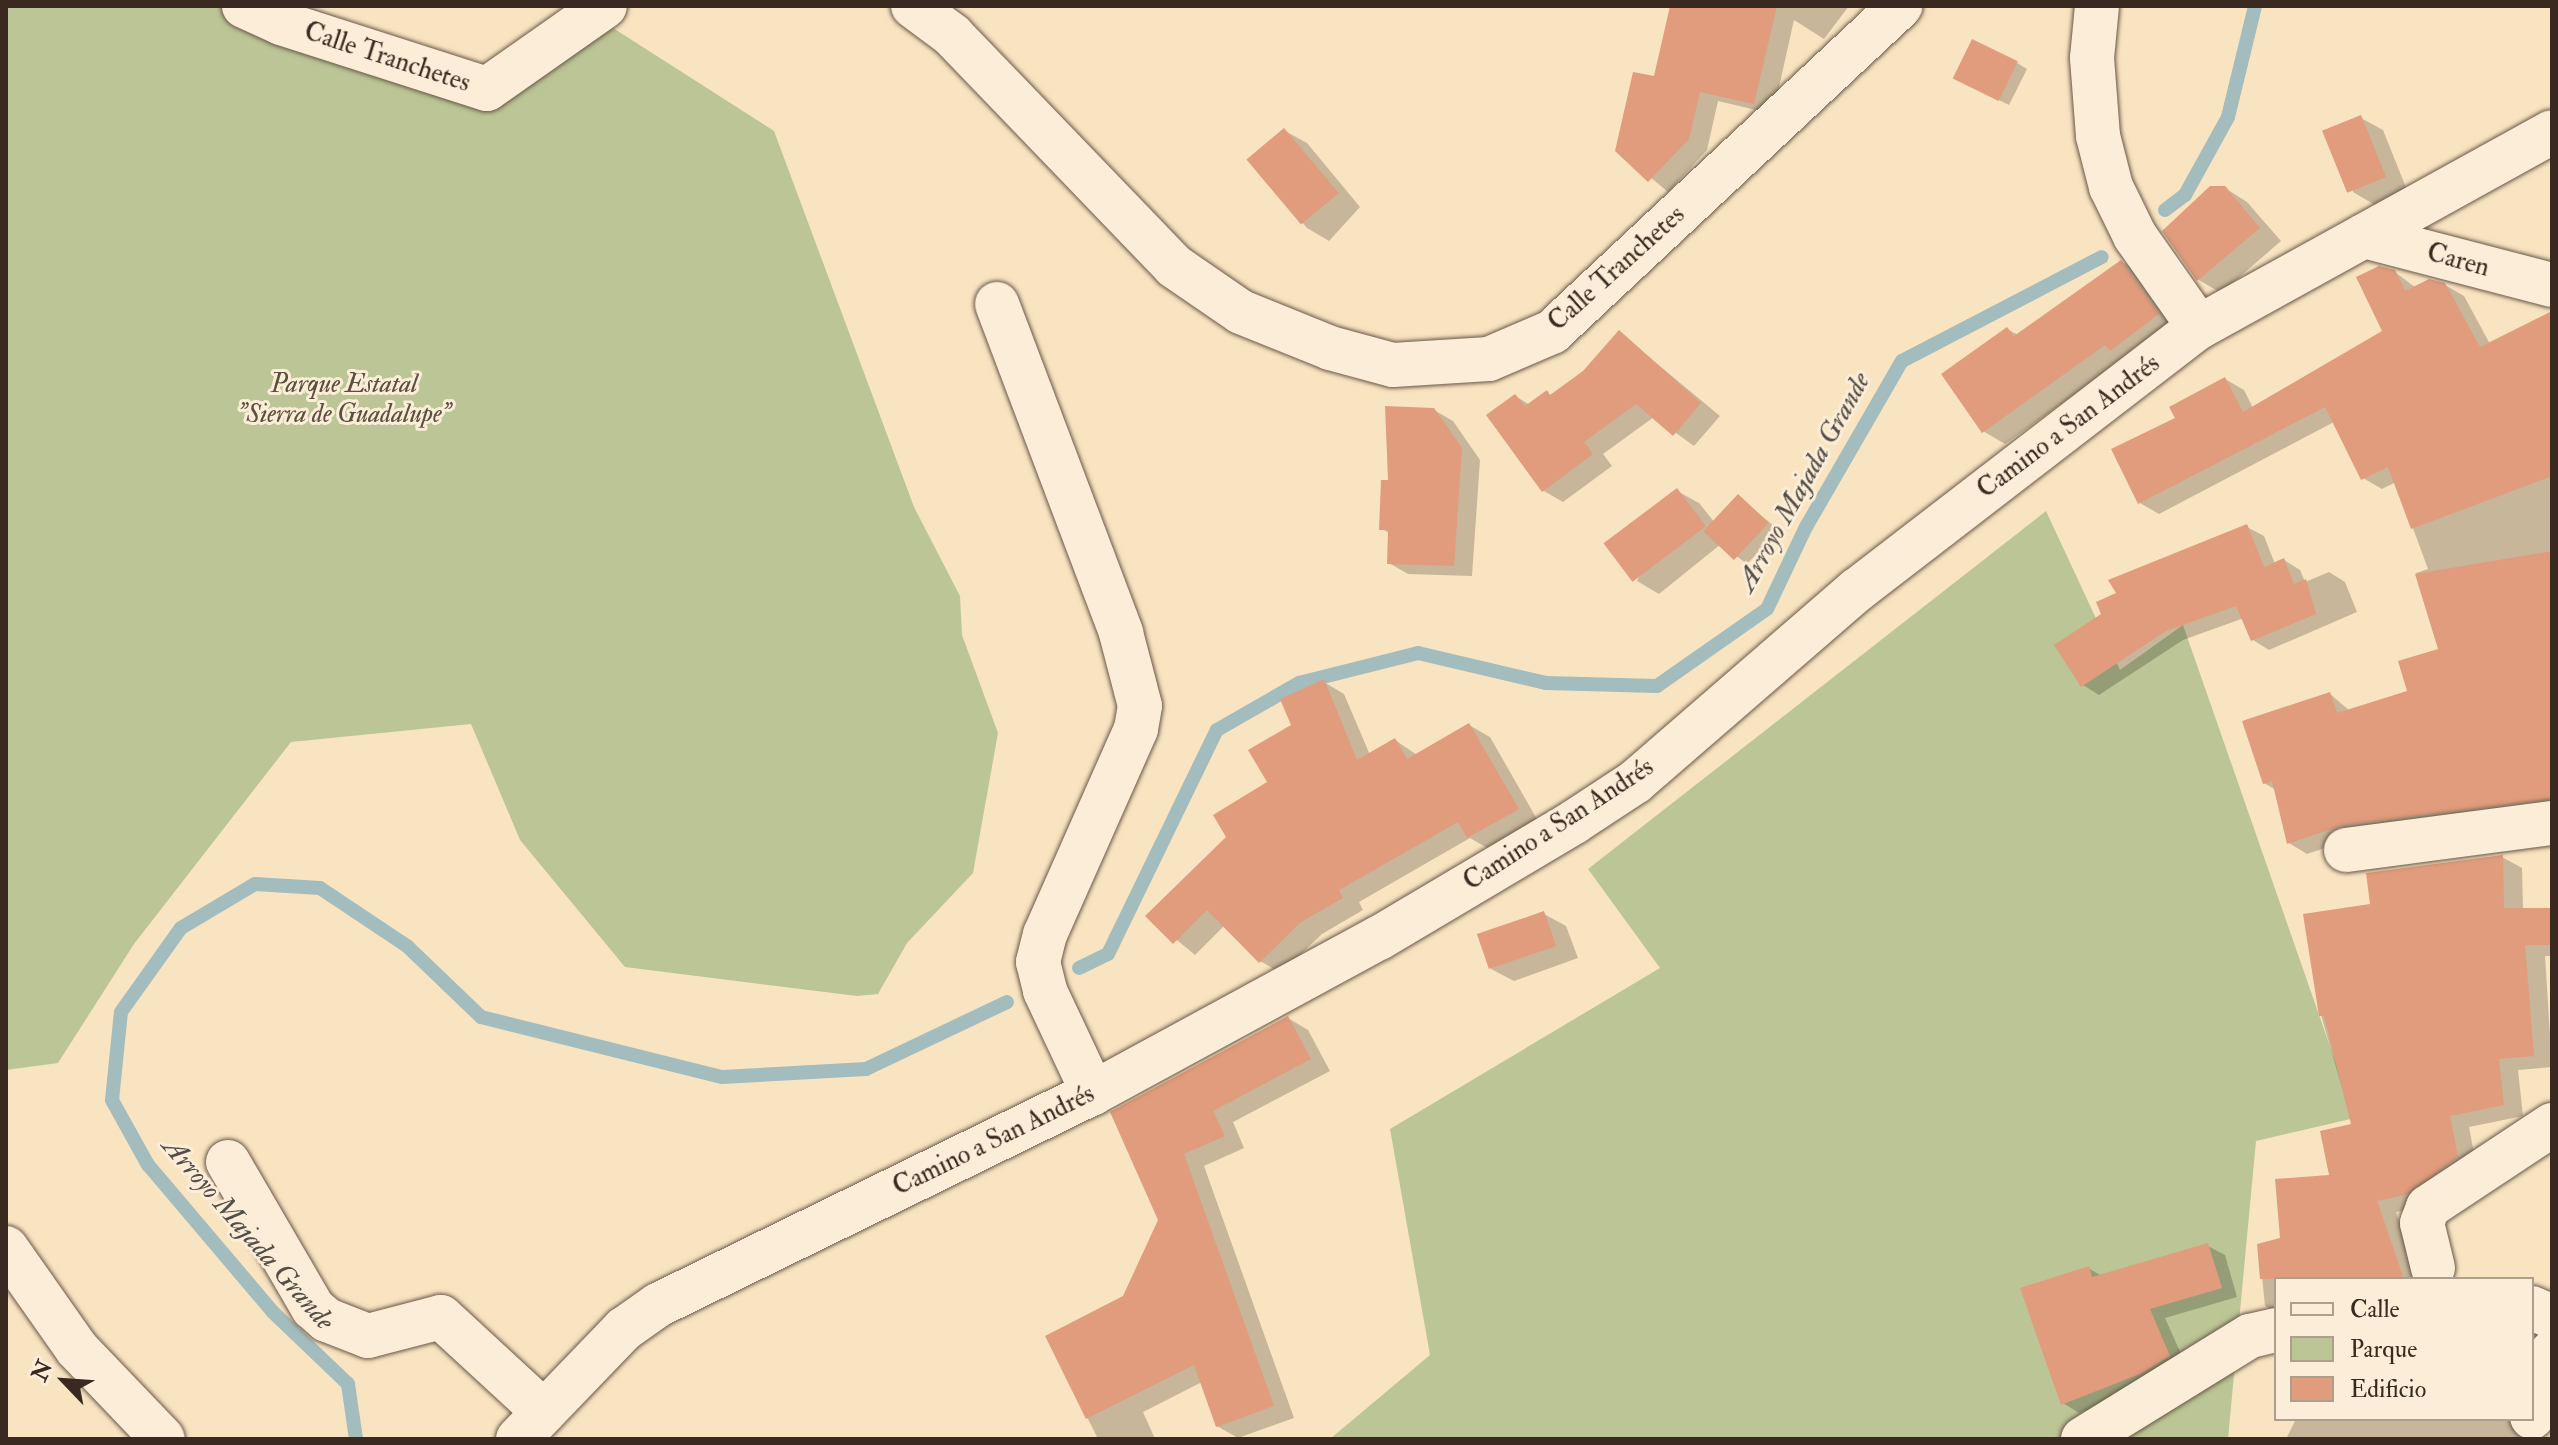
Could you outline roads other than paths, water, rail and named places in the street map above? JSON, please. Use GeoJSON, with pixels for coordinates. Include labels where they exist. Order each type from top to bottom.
{"type":"FeatureCollection","features":[{"type":"Feature","properties":{"kind":"street","name":"Calle Tranchetes"},"geometry":{"type":"LineString","coordinates":[[244,6],[281,23],[487,89],[605,6]]}},
{"type":"Feature","properties":{"kind":"street","name":"Calle Tranchetes"},"geometry":{"type":"LineString","coordinates":[[913,6],[952,35],[1174,266],[1241,312],[1330,348],[1393,365],[1453,365],[1521,349],[1552,332],[1900,6]]}},
{"type":"Feature","properties":{"kind":"street"},"geometry":{"type":"LineString","coordinates":[[2097,6],[2092,58],[2098,136],[2111,187],[2135,236],[2199,327]]}},
{"type":"Feature","properties":{"kind":"street","name":"Camino a San Andrés"},"geometry":{"type":"LineString","coordinates":[[531,1426],[624,1329],[658,1305],[1093,1093],[1379,938],[1635,782],[1857,590],[2199,327],[2552,132]]}},
{"type":"Feature","properties":{"kind":"street","name":"Caren"},"geometry":{"type":"LineString","coordinates":[[2364,236],[2552,285]]}},
{"type":"Feature","properties":{"kind":"street"},"geometry":{"type":"LineString","coordinates":[[997,304],[1121,633],[1140,706],[1136,729],[1045,934],[1038,962],[1045,991],[1093,1093]]}},
{"type":"Feature","properties":{"kind":"street"},"geometry":{"type":"LineString","coordinates":[[2346,850],[2552,823]]}},
{"type":"Feature","properties":{"kind":"street"},"geometry":{"type":"LineString","coordinates":[[2441,1275],[2422,1223],[2428,1207],[2552,1125]]}},
{"type":"Feature","properties":{"kind":"street"},"geometry":{"type":"LineString","coordinates":[[228,1162],[313,1308],[327,1320],[368,1336],[441,1317],[531,1426]]}},
{"type":"Feature","properties":{"kind":"street"},"geometry":{"type":"LineString","coordinates":[[6,1248],[77,1349],[163,1439]]}},
{"type":"Feature","properties":{"kind":"street"},"geometry":{"type":"LineString","coordinates":[[2083,1439],[2250,1336],[2274,1330]]}},
{"type":"Feature","properties":{"kind":"street"},"geometry":{"type":"LineString","coordinates":[[2534,1411],[2552,1352]]}},
{"type":"Feature","properties":{"kind":"waterway","name":"Arroyo Majada Grande"},"geometry":{"type":"LineString","coordinates":[[2165,210],[2185,195],[2228,117],[2255,6]]}},
{"type":"Feature","properties":{"kind":"waterway","name":"Arroyo Majada Grande"},"geometry":{"type":"LineString","coordinates":[[1079,968],[1108,954],[1217,730],[1299,683],[1418,653],[1546,683],[1657,686],[1767,609],[1806,527],[1902,361],[2102,257]]}},
{"type":"Feature","properties":{"kind":"waterway","name":"Arroyo Majada Grande"},"geometry":{"type":"LineString","coordinates":[[356,1439],[348,1384],[272,1311],[148,1165],[112,1100],[121,1012],[181,928],[255,884],[320,888],[407,946],[481,1017],[722,1077],[866,1069],[1007,1002]]}},
{"type":"Feature","properties":{"kind":"park label","name":"Parque Estatal \"Sierra de Guadalupe\""},"geometry":{"type":"Point","coordinates":[344,400]}}]}
